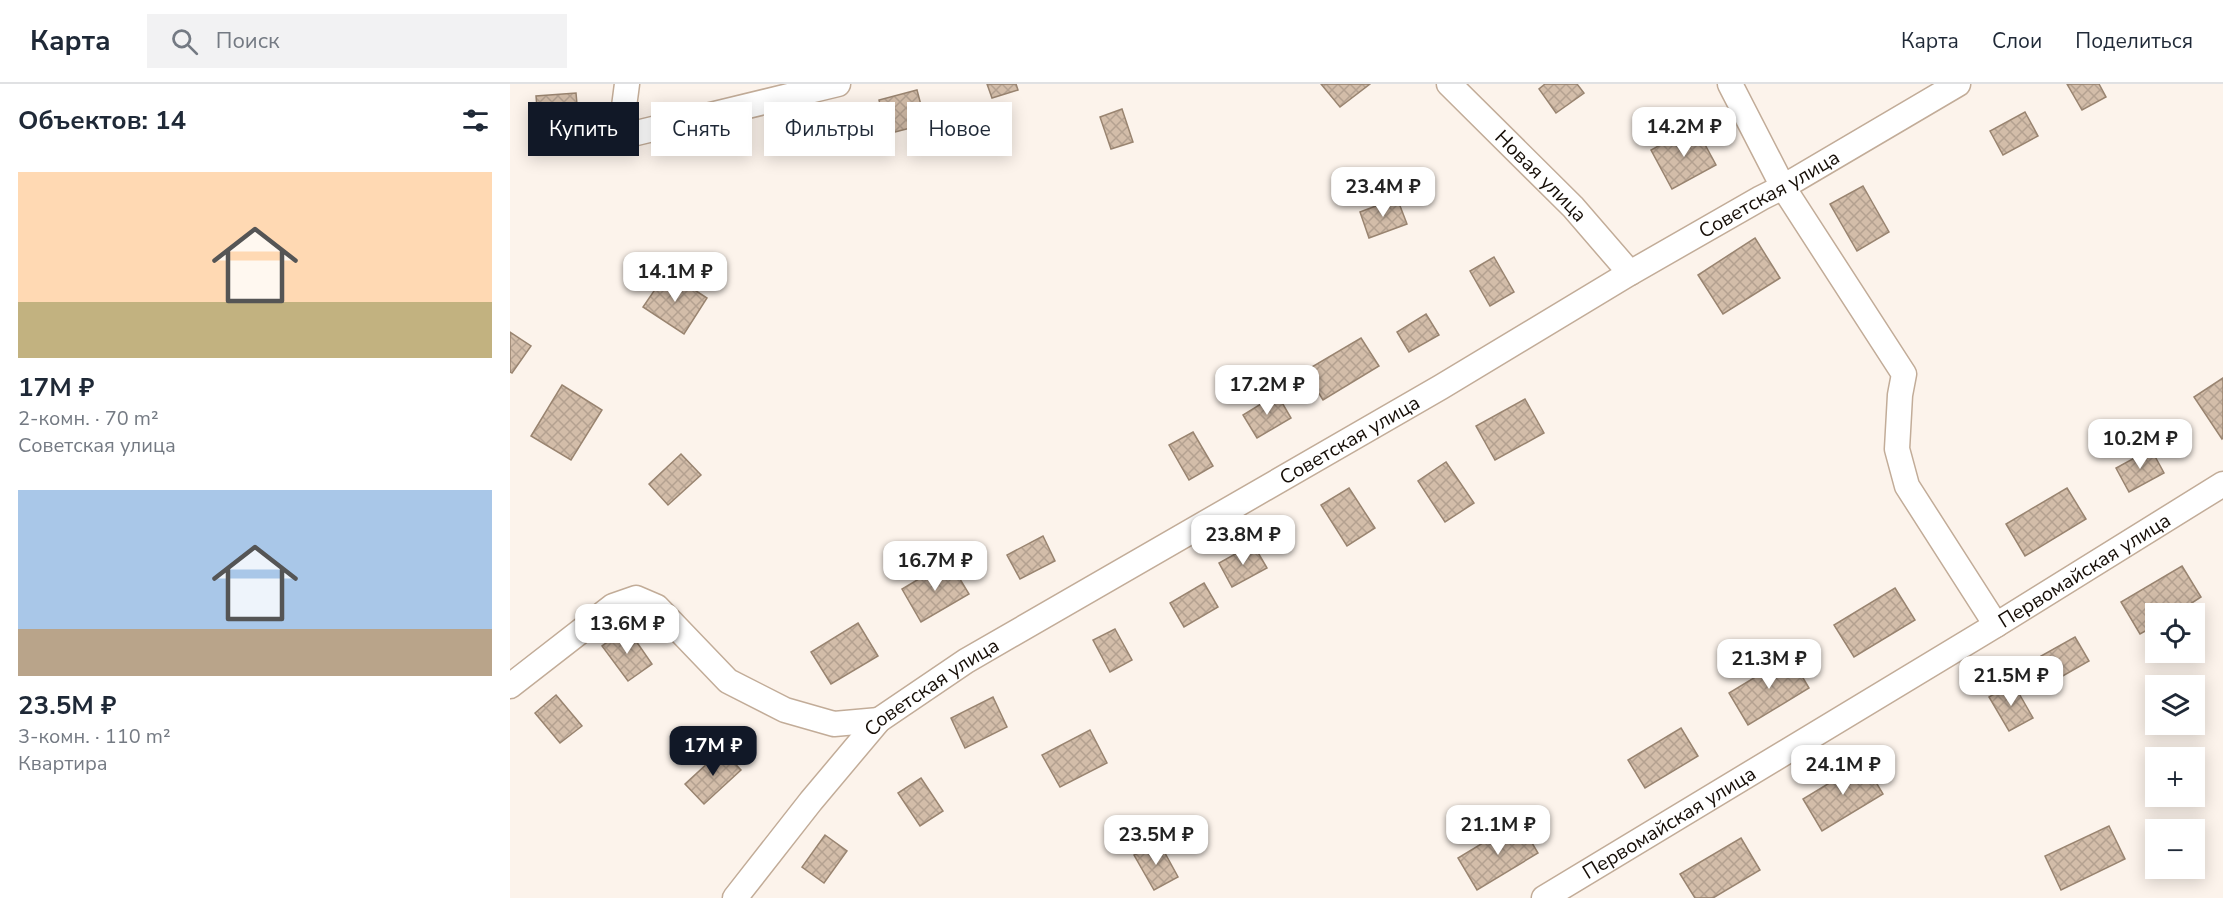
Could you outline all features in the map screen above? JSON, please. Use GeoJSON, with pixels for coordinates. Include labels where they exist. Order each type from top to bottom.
{"type":"FeatureCollection","features":[{"type":"Feature","properties":{"kind":"street"},"geometry":{"type":"LineString","coordinates":[[627,84],[620,137],[838,84]]}},
{"type":"Feature","properties":{"kind":"street","name":"Новая улица"},"geometry":{"type":"LineString","coordinates":[[1449,84],[1573,207],[1630,273]]}},
{"type":"Feature","properties":{"kind":"street"},"geometry":{"type":"LineString","coordinates":[[1730,84],[1783,187],[1904,374],[1897,449],[1907,486],[1996,625]]}},
{"type":"Feature","properties":{"kind":"street","name":"Советская улица"},"geometry":{"type":"LineString","coordinates":[[735,898],[811,801],[879,720],[966,661],[1441,387],[1630,273],[1783,187],[1958,84]]}},
{"type":"Feature","properties":{"kind":"street","name":"Первомайская улица"},"geometry":{"type":"LineString","coordinates":[[1544,898],[1996,625],[2223,484]]}},
{"type":"Feature","properties":{"kind":"street"},"geometry":{"type":"LineString","coordinates":[[510,686],[613,606],[636,598],[657,607],[728,681],[785,710],[834,724],[879,720]]}},
{"type":"Feature","properties":{"kind":"building"},"geometry":{"type":"Polygon","coordinates":[[[987,84],[1016,84],[1018,90],[992,98],[987,84]]]}},
{"type":"Feature","properties":{"kind":"building"},"geometry":{"type":"Polygon","coordinates":[[[1321,84],[1370,84],[1340,107],[1321,84]]]}},
{"type":"Feature","properties":{"kind":"building"},"geometry":{"type":"Polygon","coordinates":[[[1545,84],[1577,84],[1584,93],[1556,113],[1539,89],[1545,84]]]}},
{"type":"Feature","properties":{"kind":"building"},"geometry":{"type":"Polygon","coordinates":[[[2067,84],[2099,84],[2106,97],[2082,110],[2067,84]]]}},
{"type":"Feature","properties":{"kind":"building"},"geometry":{"type":"Polygon","coordinates":[[[917,90],[920,102],[907,102],[907,129],[895,132],[895,102],[879,102],[879,100],[917,90]]]}},
{"type":"Feature","properties":{"kind":"building"},"geometry":{"type":"Polygon","coordinates":[[[576,93],[577,102],[537,102],[536,96],[576,93]]]}},
{"type":"Feature","properties":{"kind":"building"},"geometry":{"type":"Polygon","coordinates":[[[1122,109],[1133,142],[1111,149],[1100,117],[1122,109]]]}},
{"type":"Feature","properties":{"kind":"building"},"geometry":{"type":"Polygon","coordinates":[[[2025,112],[2038,136],[2003,155],[1990,131],[2025,112]]]}},
{"type":"Feature","properties":{"kind":"building"},"geometry":{"type":"Polygon","coordinates":[[[1695,126],[1716,165],[1672,189],[1651,150],[1695,126]]]}},
{"type":"Feature","properties":{"kind":"building"},"geometry":{"type":"Polygon","coordinates":[[[1863,186],[1889,232],[1857,251],[1830,204],[1863,186]]]}},
{"type":"Feature","properties":{"kind":"building"},"geometry":{"type":"Polygon","coordinates":[[[1397,198],[1407,224],[1369,238],[1360,212],[1397,198]]]}},
{"type":"Feature","properties":{"kind":"building"},"geometry":{"type":"Polygon","coordinates":[[[1755,238],[1780,278],[1723,314],[1698,275],[1755,238]]]}},
{"type":"Feature","properties":{"kind":"building"},"geometry":{"type":"Polygon","coordinates":[[[1494,257],[1514,292],[1490,306],[1470,271],[1494,257]]]}},
{"type":"Feature","properties":{"kind":"building"},"geometry":{"type":"Polygon","coordinates":[[[667,272],[707,298],[684,334],[643,307],[667,272]]]}},
{"type":"Feature","properties":{"kind":"building"},"geometry":{"type":"Polygon","coordinates":[[[1426,314],[1439,335],[1409,352],[1397,332],[1426,314]]]}},
{"type":"Feature","properties":{"kind":"building"},"geometry":{"type":"Polygon","coordinates":[[[510,332],[531,346],[512,373],[510,372],[510,332]]]}},
{"type":"Feature","properties":{"kind":"building"},"geometry":{"type":"Polygon","coordinates":[[[1361,338],[1379,366],[1323,400],[1305,371],[1361,338]]]}},
{"type":"Feature","properties":{"kind":"building"},"geometry":{"type":"Polygon","coordinates":[[[2223,378],[2223,438],[2222,439],[2194,397],[2223,378]]]}},
{"type":"Feature","properties":{"kind":"building"},"geometry":{"type":"Polygon","coordinates":[[[562,385],[602,410],[571,460],[531,436],[562,385]]]}},
{"type":"Feature","properties":{"kind":"building"},"geometry":{"type":"Polygon","coordinates":[[[1277,394],[1291,418],[1257,438],[1243,415],[1277,394]]]}},
{"type":"Feature","properties":{"kind":"building"},"geometry":{"type":"Polygon","coordinates":[[[1525,399],[1544,433],[1495,460],[1476,426],[1525,399]]]}},
{"type":"Feature","properties":{"kind":"building"},"geometry":{"type":"Polygon","coordinates":[[[1193,432],[1213,466],[1189,480],[1169,445],[1193,432]]]}},
{"type":"Feature","properties":{"kind":"building"},"geometry":{"type":"Polygon","coordinates":[[[2151,449],[2164,473],[2129,492],[2116,468],[2151,449]]]}},
{"type":"Feature","properties":{"kind":"building"},"geometry":{"type":"Polygon","coordinates":[[[681,454],[701,475],[668,505],[649,484],[681,454]]]}},
{"type":"Feature","properties":{"kind":"building"},"geometry":{"type":"Polygon","coordinates":[[[1446,462],[1474,503],[1445,522],[1418,481],[1446,462]]]}},
{"type":"Feature","properties":{"kind":"building"},"geometry":{"type":"Polygon","coordinates":[[[1349,488],[1375,528],[1347,546],[1321,505],[1349,488]]]}},
{"type":"Feature","properties":{"kind":"building"},"geometry":{"type":"Polygon","coordinates":[[[2067,488],[2086,519],[2025,556],[2006,524],[2067,488]]]}},
{"type":"Feature","properties":{"kind":"building"},"geometry":{"type":"Polygon","coordinates":[[[1043,536],[1055,561],[1020,579],[1007,555],[1043,536]]]}},
{"type":"Feature","properties":{"kind":"building"},"geometry":{"type":"Polygon","coordinates":[[[1253,544],[1267,568],[1232,587],[1219,563],[1253,544]]]}},
{"type":"Feature","properties":{"kind":"building"},"geometry":{"type":"Polygon","coordinates":[[[949,561],[969,594],[921,622],[902,589],[949,561]]]}},
{"type":"Feature","properties":{"kind":"building"},"geometry":{"type":"Polygon","coordinates":[[[2182,566],[2201,597],[2192,603],[2145,603],[2145,631],[2140,634],[2121,602],[2182,566]]]}},
{"type":"Feature","properties":{"kind":"building"},"geometry":{"type":"Polygon","coordinates":[[[1204,583],[1218,607],[1184,627],[1170,603],[1204,583]]]}},
{"type":"Feature","properties":{"kind":"building"},"geometry":{"type":"Polygon","coordinates":[[[1895,588],[1915,620],[1854,657],[1834,625],[1895,588]]]}},
{"type":"Feature","properties":{"kind":"building"},"geometry":{"type":"Polygon","coordinates":[[[858,623],[878,656],[831,684],[811,652],[858,623]]]}},
{"type":"Feature","properties":{"kind":"building"},"geometry":{"type":"Polygon","coordinates":[[[627,628],[652,664],[628,681],[602,646],[627,628]]]}},
{"type":"Feature","properties":{"kind":"building"},"geometry":{"type":"Polygon","coordinates":[[[1115,629],[1132,660],[1110,672],[1093,640],[1115,629]]]}},
{"type":"Feature","properties":{"kind":"building"},"geometry":{"type":"Polygon","coordinates":[[[2075,637],[2089,661],[2054,681],[2041,656],[2075,637]]]}},
{"type":"Feature","properties":{"kind":"building"},"geometry":{"type":"Polygon","coordinates":[[[1790,656],[1809,688],[1748,725],[1729,693],[1790,656]]]}},
{"type":"Feature","properties":{"kind":"building"},"geometry":{"type":"Polygon","coordinates":[[[2013,683],[2033,718],[2009,731],[1989,697],[2013,683]]]}},
{"type":"Feature","properties":{"kind":"building"},"geometry":{"type":"Polygon","coordinates":[[[556,695],[582,726],[560,743],[535,713],[556,695]]]}},
{"type":"Feature","properties":{"kind":"building"},"geometry":{"type":"Polygon","coordinates":[[[993,697],[1007,727],[965,748],[951,718],[993,697]]]}},
{"type":"Feature","properties":{"kind":"building"},"geometry":{"type":"Polygon","coordinates":[[[1681,728],[1698,756],[1645,788],[1628,760],[1681,728]]]}},
{"type":"Feature","properties":{"kind":"building"},"geometry":{"type":"Polygon","coordinates":[[[1090,730],[1107,763],[1060,787],[1042,755],[1090,730]]]}},
{"type":"Feature","properties":{"kind":"building"},"geometry":{"type":"Polygon","coordinates":[[[722,750],[741,770],[704,804],[685,784],[722,750]]]}},
{"type":"Feature","properties":{"kind":"building"},"geometry":{"type":"Polygon","coordinates":[[[1864,762],[1883,794],[1822,831],[1803,799],[1864,762]]]}},
{"type":"Feature","properties":{"kind":"building"},"geometry":{"type":"Polygon","coordinates":[[[921,778],[943,811],[920,826],[898,793],[921,778]]]}},
{"type":"Feature","properties":{"kind":"building"},"geometry":{"type":"Polygon","coordinates":[[[1519,821],[1538,853],[1477,890],[1458,858],[1519,821]]]}},
{"type":"Feature","properties":{"kind":"building"},"geometry":{"type":"Polygon","coordinates":[[[2109,826],[2125,859],[2061,890],[2045,856],[2109,826]]]}},
{"type":"Feature","properties":{"kind":"building"},"geometry":{"type":"Polygon","coordinates":[[[825,835],[847,851],[824,883],[802,867],[825,835]]]}},
{"type":"Feature","properties":{"kind":"building"},"geometry":{"type":"Polygon","coordinates":[[[1741,838],[1760,870],[1713,898],[1695,898],[1680,874],[1741,838]]]}},
{"type":"Feature","properties":{"kind":"building"},"geometry":{"type":"Polygon","coordinates":[[[1159,842],[1178,877],[1154,890],[1134,855],[1159,842]]]}}]}
